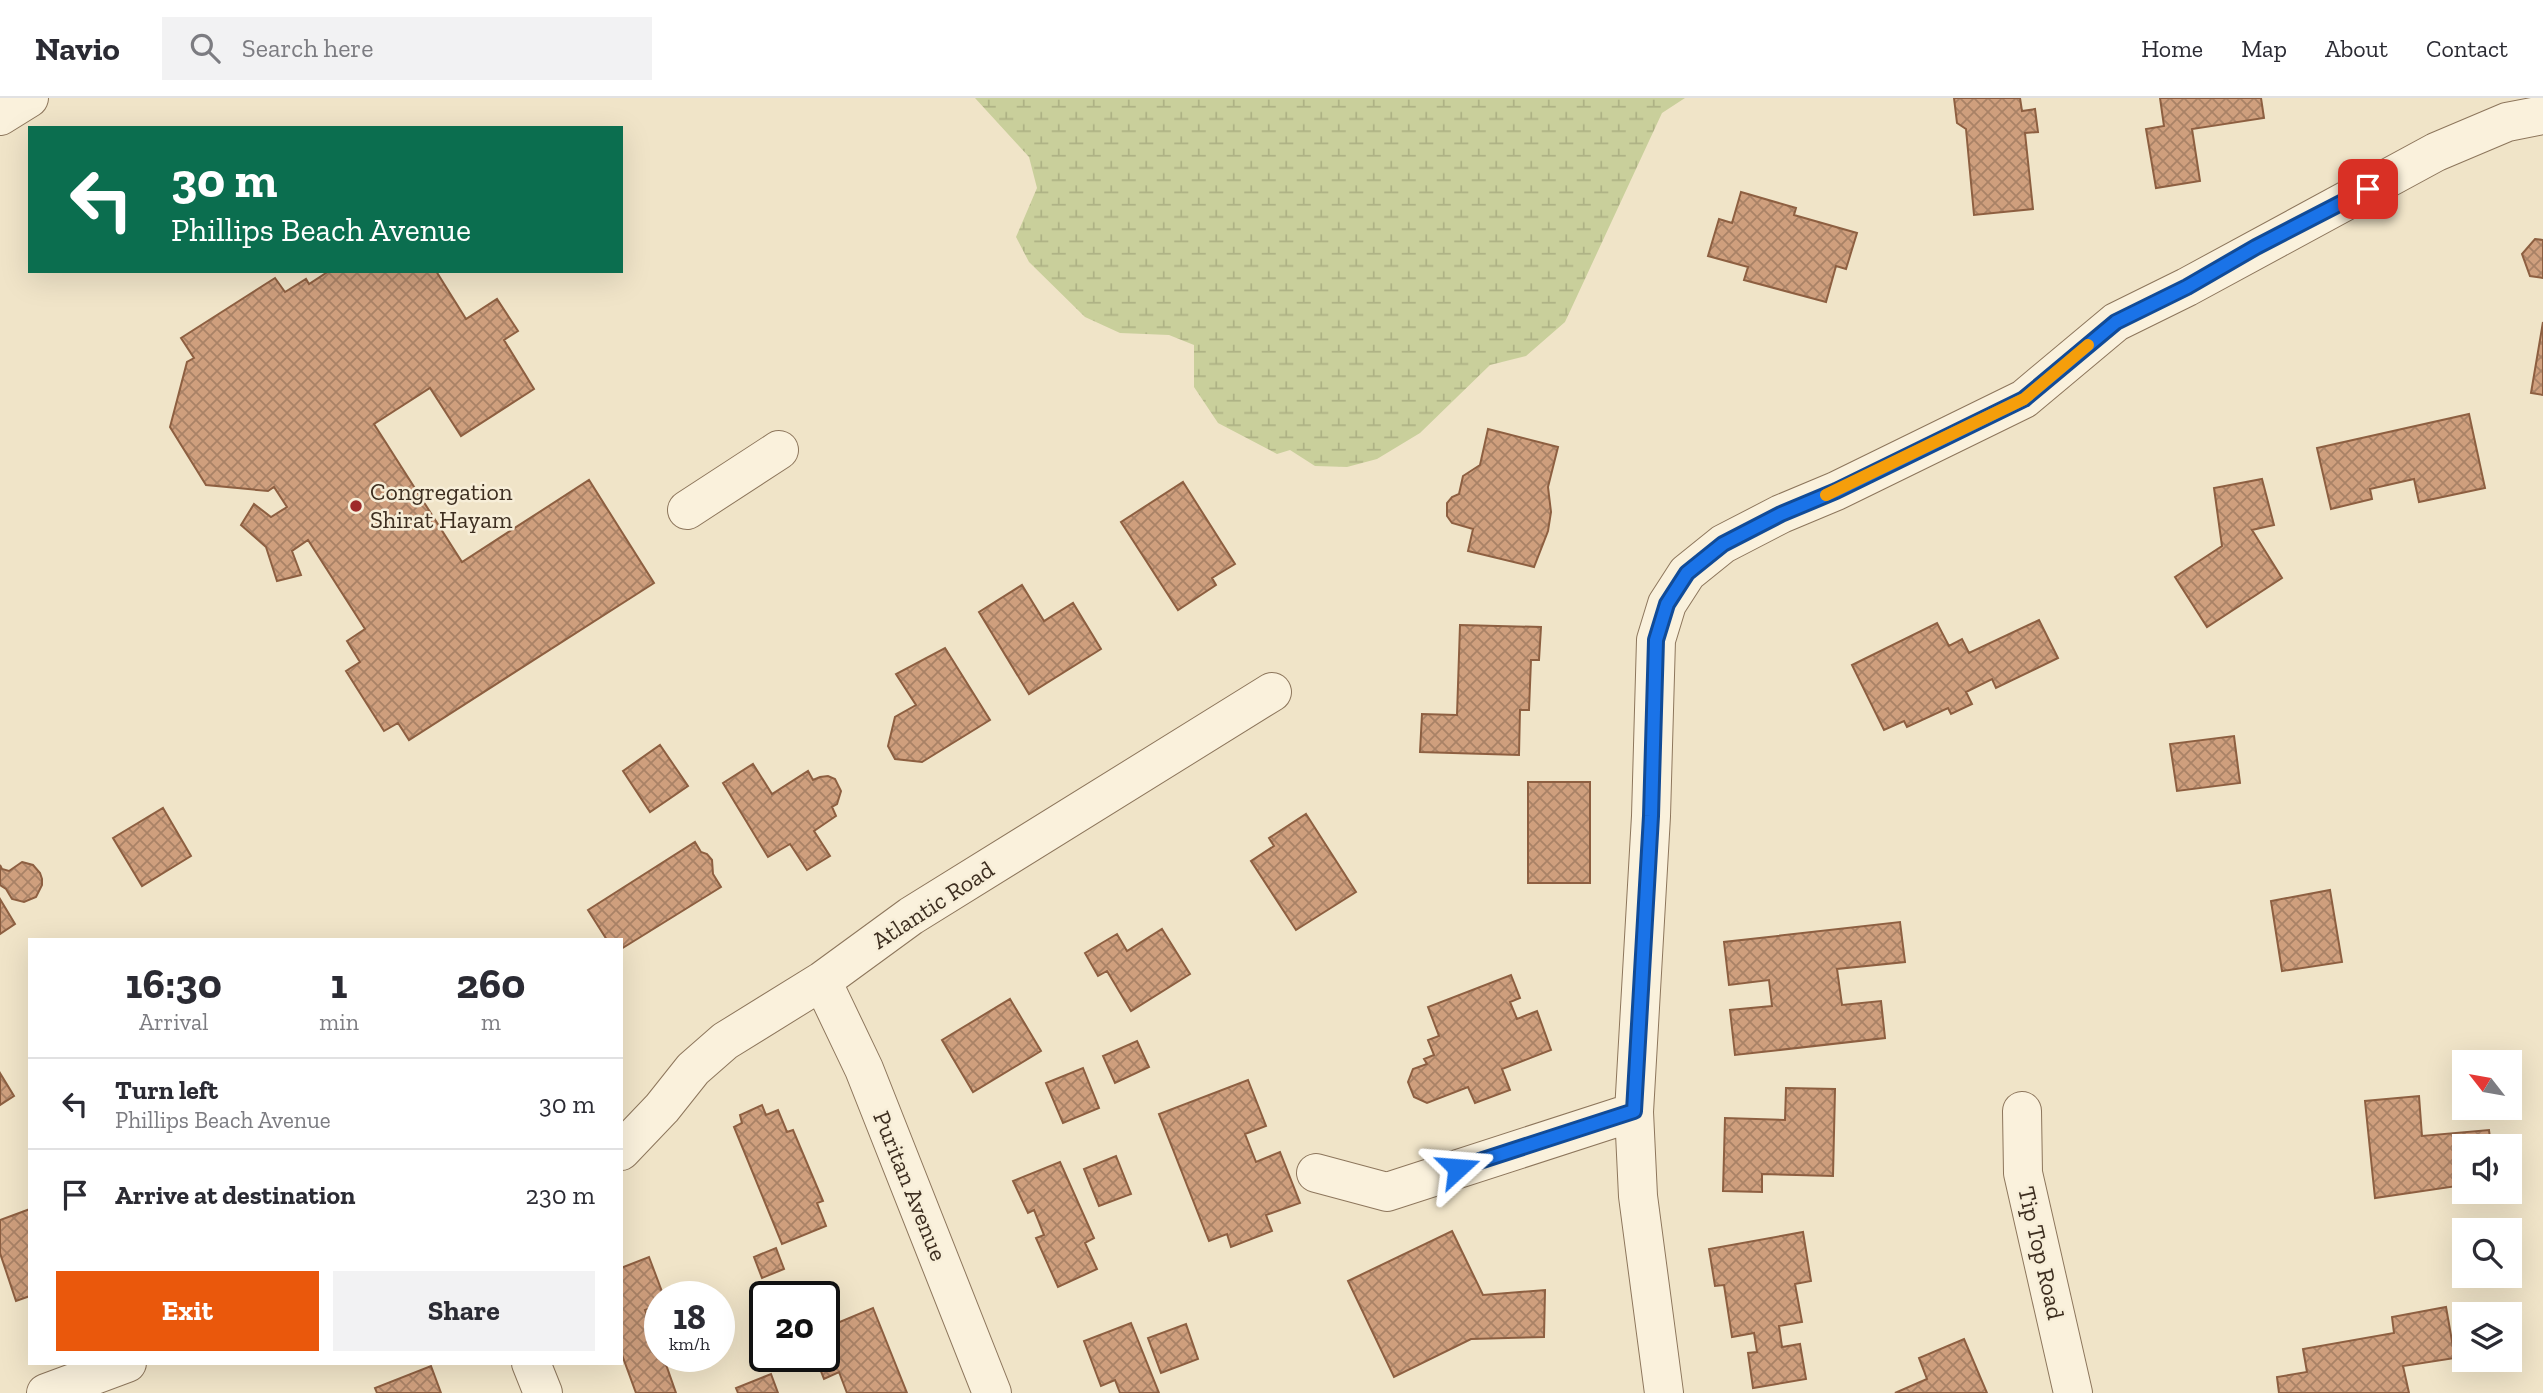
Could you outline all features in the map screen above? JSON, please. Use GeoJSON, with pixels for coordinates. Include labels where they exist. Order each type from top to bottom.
{"type":"FeatureCollection","features":[{"type":"Feature","properties":{"kind":"street"},"geometry":{"type":"LineString","coordinates":[[0,116],[29,98]]}},
{"type":"Feature","properties":{"kind":"street"},"geometry":{"type":"LineString","coordinates":[[1664,1393],[1638,1196],[1634,1111],[1651,816],[1656,640],[1667,604],[1687,573],[1723,544],[1746,532],[2024,399],[2116,322],[2187,287],[2256,247],[2436,152],[2507,122],[2543,114],[2538,98]]}},
{"type":"Feature","properties":{"kind":"street"},"geometry":{"type":"LineString","coordinates":[[687,510],[779,450]]}},
{"type":"Feature","properties":{"kind":"street","name":"Atlantic Road"},"geometry":{"type":"LineString","coordinates":[[623,1149],[662,1108],[693,1069],[724,1041],[822,981],[911,916],[1272,692]]}},
{"type":"Feature","properties":{"kind":"street","name":"Puritan Avenue"},"geometry":{"type":"LineString","coordinates":[[822,981],[864,1069],[992,1393]]}},
{"type":"Feature","properties":{"kind":"street"},"geometry":{"type":"LineString","coordinates":[[1316,1172],[1387,1192],[1634,1111]]}},
{"type":"Feature","properties":{"kind":"street","name":"Tip Top Road"},"geometry":{"type":"LineString","coordinates":[[2022,1111],[2023,1173],[2073,1393]]}},
{"type":"Feature","properties":{"kind":"street"},"geometry":{"type":"LineString","coordinates":[[46,1393],[122,1365]]}},
{"type":"Feature","properties":{"kind":"street"},"geometry":{"type":"LineString","coordinates":[[532,1365],[543,1393]]}},
{"type":"Feature","properties":{"kind":"green space"},"geometry":{"type":"Polygon","coordinates":[[[975,98],[1685,98],[1662,113],[1565,322],[1526,356],[1490,365],[1420,433],[1377,459],[1347,467],[1315,466],[1290,450],[1277,454],[1218,423],[1194,387],[1194,345],[1169,335],[1120,333],[1085,317],[1029,262],[1016,237],[1037,188],[1029,157],[975,98]]]}},
{"type":"Feature","properties":{"kind":"building"},"geometry":{"type":"Polygon","coordinates":[[[1954,98],[2020,98],[2022,111],[2035,109],[2038,132],[2025,133],[2033,209],[1974,215],[1966,129],[1957,123],[1954,98]]]}},
{"type":"Feature","properties":{"kind":"building"},"geometry":{"type":"Polygon","coordinates":[[[2160,98],[2261,98],[2264,118],[2192,129],[2200,181],[2156,188],[2146,129],[2164,126],[2160,98]]]}},
{"type":"Feature","properties":{"kind":"building"},"geometry":{"type":"Polygon","coordinates":[[[1741,192],[1796,208],[1794,215],[1857,233],[1846,269],[1836,266],[1826,302],[1744,280],[1748,267],[1708,256],[1719,219],[1732,223],[1741,192]]]}},
{"type":"Feature","properties":{"kind":"building"},"geometry":{"type":"Polygon","coordinates":[[[2535,239],[2543,240],[2543,278],[2530,276],[2522,254],[2535,239]]]}},
{"type":"Feature","properties":{"kind":"building","name":"Congregation Shirat Hayam"},"geometry":{"type":"Polygon","coordinates":[[[326,273],[437,273],[466,319],[497,299],[518,331],[504,340],[534,389],[461,436],[430,388],[374,424],[462,562],[589,480],[654,583],[409,740],[398,723],[384,731],[346,671],[360,662],[347,641],[365,629],[308,540],[292,551],[301,575],[277,581],[266,547],[241,525],[254,504],[271,517],[287,507],[274,487],[268,491],[206,485],[170,427],[187,362],[194,358],[181,338],[275,278],[285,292],[306,279],[309,284],[326,273]]]}},
{"type":"Feature","properties":{"kind":"building"},"geometry":{"type":"Polygon","coordinates":[[[2543,322],[2543,395],[2531,393],[2543,322]]]}},
{"type":"Feature","properties":{"kind":"building"},"geometry":{"type":"Polygon","coordinates":[[[2469,414],[2485,488],[2419,502],[2414,479],[2370,489],[2372,499],[2331,509],[2317,448],[2469,414]]]}},
{"type":"Feature","properties":{"kind":"building"},"geometry":{"type":"Polygon","coordinates":[[[1488,429],[1558,447],[1548,487],[1551,512],[1548,531],[1534,567],[1468,551],[1473,529],[1452,523],[1447,516],[1447,503],[1459,494],[1463,476],[1480,465],[1488,429]]]}},
{"type":"Feature","properties":{"kind":"building"},"geometry":{"type":"Polygon","coordinates":[[[2262,479],[2274,525],[2252,530],[2282,578],[2207,627],[2175,577],[2222,546],[2214,488],[2262,479]]]}},
{"type":"Feature","properties":{"kind":"building"},"geometry":{"type":"Polygon","coordinates":[[[1183,482],[1235,564],[1212,578],[1216,585],[1178,610],[1121,522],[1183,482]]]}},
{"type":"Feature","properties":{"kind":"building"},"geometry":{"type":"Polygon","coordinates":[[[1022,585],[1044,621],[1073,603],[1101,649],[1029,694],[979,612],[1022,585]]]}},
{"type":"Feature","properties":{"kind":"building"},"geometry":{"type":"Polygon","coordinates":[[[2039,620],[2058,658],[1996,688],[1992,679],[1966,692],[1972,704],[1951,714],[1948,708],[1907,727],[1904,721],[1884,730],[1852,665],[1937,623],[1949,646],[1962,639],[1969,653],[2039,620]]]}},
{"type":"Feature","properties":{"kind":"building"},"geometry":{"type":"Polygon","coordinates":[[[1460,625],[1541,627],[1539,660],[1531,660],[1529,710],[1520,710],[1519,755],[1420,752],[1422,714],[1457,715],[1460,625]]]}},
{"type":"Feature","properties":{"kind":"building"},"geometry":{"type":"Polygon","coordinates":[[[945,648],[990,720],[922,762],[895,759],[888,746],[895,717],[916,705],[896,674],[945,648]]]}},
{"type":"Feature","properties":{"kind":"building"},"geometry":{"type":"Polygon","coordinates":[[[2234,736],[2240,783],[2177,791],[2170,744],[2234,736]]]}},
{"type":"Feature","properties":{"kind":"building"},"geometry":{"type":"Polygon","coordinates":[[[660,745],[688,786],[650,812],[623,771],[660,745]]]}},
{"type":"Feature","properties":{"kind":"building"},"geometry":{"type":"Polygon","coordinates":[[[753,764],[772,794],[808,771],[813,780],[828,776],[835,779],[841,791],[837,804],[832,807],[836,816],[814,831],[830,856],[807,870],[790,844],[768,857],[723,783],[753,764]]]}},
{"type":"Feature","properties":{"kind":"building"},"geometry":{"type":"Polygon","coordinates":[[[1528,782],[1590,782],[1590,883],[1528,883],[1528,782]]]}},
{"type":"Feature","properties":{"kind":"building"},"geometry":{"type":"Polygon","coordinates":[[[163,808],[191,856],[142,886],[113,838],[163,808]]]}},
{"type":"Feature","properties":{"kind":"building"},"geometry":{"type":"Polygon","coordinates":[[[1306,814],[1356,892],[1296,930],[1251,861],[1274,846],[1269,838],[1306,814]]]}},
{"type":"Feature","properties":{"kind":"building"},"geometry":{"type":"Polygon","coordinates":[[[695,842],[701,852],[712,860],[713,874],[721,887],[623,948],[623,938],[606,938],[588,910],[695,842]]]}},
{"type":"Feature","properties":{"kind":"building"},"geometry":{"type":"Polygon","coordinates":[[[22,862],[33,865],[42,879],[36,897],[24,902],[12,899],[0,885],[0,865],[2,869],[9,871],[22,862]]]}},
{"type":"Feature","properties":{"kind":"building"},"geometry":{"type":"Polygon","coordinates":[[[2330,890],[2342,962],[2282,971],[2271,901],[2330,890]]]}},
{"type":"Feature","properties":{"kind":"building"},"geometry":{"type":"Polygon","coordinates":[[[0,899],[15,924],[0,934],[0,899]]]}},
{"type":"Feature","properties":{"kind":"building"},"geometry":{"type":"Polygon","coordinates":[[[1900,922],[1905,962],[1837,969],[1842,1005],[1881,1001],[1885,1038],[1735,1055],[1730,1010],[1772,1006],[1769,980],[1729,985],[1724,942],[1900,922]]]}},
{"type":"Feature","properties":{"kind":"building"},"geometry":{"type":"Polygon","coordinates":[[[1162,929],[1190,974],[1131,1011],[1107,971],[1098,976],[1085,953],[1117,934],[1127,951],[1162,929]]]}},
{"type":"Feature","properties":{"kind":"building"},"geometry":{"type":"Polygon","coordinates":[[[1511,975],[1520,998],[1510,1002],[1517,1019],[1537,1011],[1551,1050],[1502,1069],[1510,1090],[1475,1103],[1468,1087],[1427,1103],[1414,1097],[1408,1082],[1413,1069],[1427,1064],[1424,1059],[1434,1055],[1428,1040],[1439,1036],[1428,1007],[1511,975]]]}},
{"type":"Feature","properties":{"kind":"building"},"geometry":{"type":"Polygon","coordinates":[[[1010,999],[1041,1051],[973,1092],[942,1040],[1010,999]]]}},
{"type":"Feature","properties":{"kind":"building"},"geometry":{"type":"Polygon","coordinates":[[[1137,1041],[1149,1067],[1115,1083],[1103,1056],[1137,1041]]]}},
{"type":"Feature","properties":{"kind":"building"},"geometry":{"type":"Polygon","coordinates":[[[1083,1068],[1099,1108],[1063,1123],[1046,1083],[1083,1068]]]}},
{"type":"Feature","properties":{"kind":"building"},"geometry":{"type":"Polygon","coordinates":[[[0,1073],[14,1096],[0,1105],[0,1073]]]}},
{"type":"Feature","properties":{"kind":"building"},"geometry":{"type":"Polygon","coordinates":[[[1248,1080],[1266,1126],[1245,1134],[1256,1162],[1280,1152],[1300,1203],[1266,1215],[1272,1231],[1231,1247],[1227,1234],[1209,1241],[1159,1114],[1248,1080]]]}},
{"type":"Feature","properties":{"kind":"building"},"geometry":{"type":"Polygon","coordinates":[[[1786,1088],[1835,1089],[1833,1176],[1762,1174],[1762,1192],[1723,1191],[1725,1118],[1785,1120],[1786,1088]]]}},
{"type":"Feature","properties":{"kind":"building"},"geometry":{"type":"Polygon","coordinates":[[[2419,1096],[2422,1136],[2489,1130],[2490,1134],[2452,1134],[2452,1187],[2375,1198],[2365,1101],[2419,1096]]]}},
{"type":"Feature","properties":{"kind":"building"},"geometry":{"type":"Polygon","coordinates":[[[762,1105],[766,1115],[778,1110],[787,1132],[793,1130],[823,1201],[817,1203],[826,1226],[782,1244],[734,1127],[742,1123],[740,1115],[762,1105]]]}},
{"type":"Feature","properties":{"kind":"building"},"geometry":{"type":"Polygon","coordinates":[[[1116,1156],[1131,1194],[1099,1206],[1084,1169],[1116,1156]]]}},
{"type":"Feature","properties":{"kind":"building"},"geometry":{"type":"Polygon","coordinates":[[[1060,1162],[1094,1238],[1085,1243],[1097,1269],[1058,1287],[1036,1238],[1044,1235],[1034,1210],[1028,1213],[1013,1181],[1060,1162]]]}},
{"type":"Feature","properties":{"kind":"building"},"geometry":{"type":"Polygon","coordinates":[[[28,1210],[28,1297],[16,1301],[0,1253],[0,1220],[28,1210]]]}},
{"type":"Feature","properties":{"kind":"building"},"geometry":{"type":"Polygon","coordinates":[[[1452,1231],[1483,1295],[1545,1290],[1544,1337],[1471,1339],[1394,1377],[1348,1281],[1452,1231]]]}},
{"type":"Feature","properties":{"kind":"building"},"geometry":{"type":"Polygon","coordinates":[[[1803,1232],[1811,1281],[1795,1284],[1802,1322],[1779,1326],[1782,1347],[1800,1344],[1806,1379],[1753,1388],[1748,1353],[1757,1352],[1754,1333],[1732,1337],[1724,1285],[1715,1286],[1709,1249],[1803,1232]]]}},
{"type":"Feature","properties":{"kind":"building"},"geometry":{"type":"Polygon","coordinates":[[[776,1248],[784,1269],[762,1278],[754,1257],[776,1248]]]}},
{"type":"Feature","properties":{"kind":"building"},"geometry":{"type":"Polygon","coordinates":[[[649,1257],[658,1281],[644,1281],[644,1372],[669,1372],[676,1393],[636,1393],[623,1357],[623,1267],[649,1257]]]}},
{"type":"Feature","properties":{"kind":"building"},"geometry":{"type":"Polygon","coordinates":[[[2446,1307],[2452,1358],[2403,1366],[2409,1393],[2279,1393],[2277,1377],[2307,1372],[2303,1349],[2394,1333],[2392,1317],[2446,1307]]]}},
{"type":"Feature","properties":{"kind":"building"},"geometry":{"type":"Polygon","coordinates":[[[873,1308],[907,1393],[847,1393],[839,1372],[840,1322],[873,1308]]]}},
{"type":"Feature","properties":{"kind":"building"},"geometry":{"type":"Polygon","coordinates":[[[1131,1323],[1159,1393],[1120,1393],[1115,1380],[1101,1386],[1084,1341],[1131,1323]]]}},
{"type":"Feature","properties":{"kind":"building"},"geometry":{"type":"Polygon","coordinates":[[[1186,1324],[1198,1359],[1161,1373],[1148,1338],[1186,1324]]]}},
{"type":"Feature","properties":{"kind":"building"},"geometry":{"type":"Polygon","coordinates":[[[1964,1339],[1987,1393],[1895,1393],[1927,1379],[1919,1358],[1964,1339]]]}},
{"type":"Feature","properties":{"kind":"building"},"geometry":{"type":"Polygon","coordinates":[[[431,1366],[441,1393],[377,1393],[375,1388],[431,1366]]]}},
{"type":"Feature","properties":{"kind":"building"},"geometry":{"type":"Polygon","coordinates":[[[821,1372],[839,1372],[824,1379],[821,1372]]]}},
{"type":"Feature","properties":{"kind":"building"},"geometry":{"type":"Polygon","coordinates":[[[771,1374],[778,1393],[738,1393],[736,1388],[771,1374]]]}},
{"type":"Feature","properties":{"kind":"slow traffic"},"geometry":{"type":"LineString","coordinates":[[1826,495],[2024,399],[2088,345]]}},
{"type":"Feature","properties":{"kind":"place","name":"Congregation Shirat Hayam"},"geometry":{"type":"Point","coordinates":[356,506]}},
{"type":"Feature","properties":{"kind":"route"},"geometry":{"type":"LineString","coordinates":[[1458,1168],[1634,1111],[1642,1017],[1656,640],[1667,604],[1687,573],[1723,544],[1781,514],[1836,491],[2024,399],[2116,322],[2187,287],[2256,247],[2368,189]]}}]}
